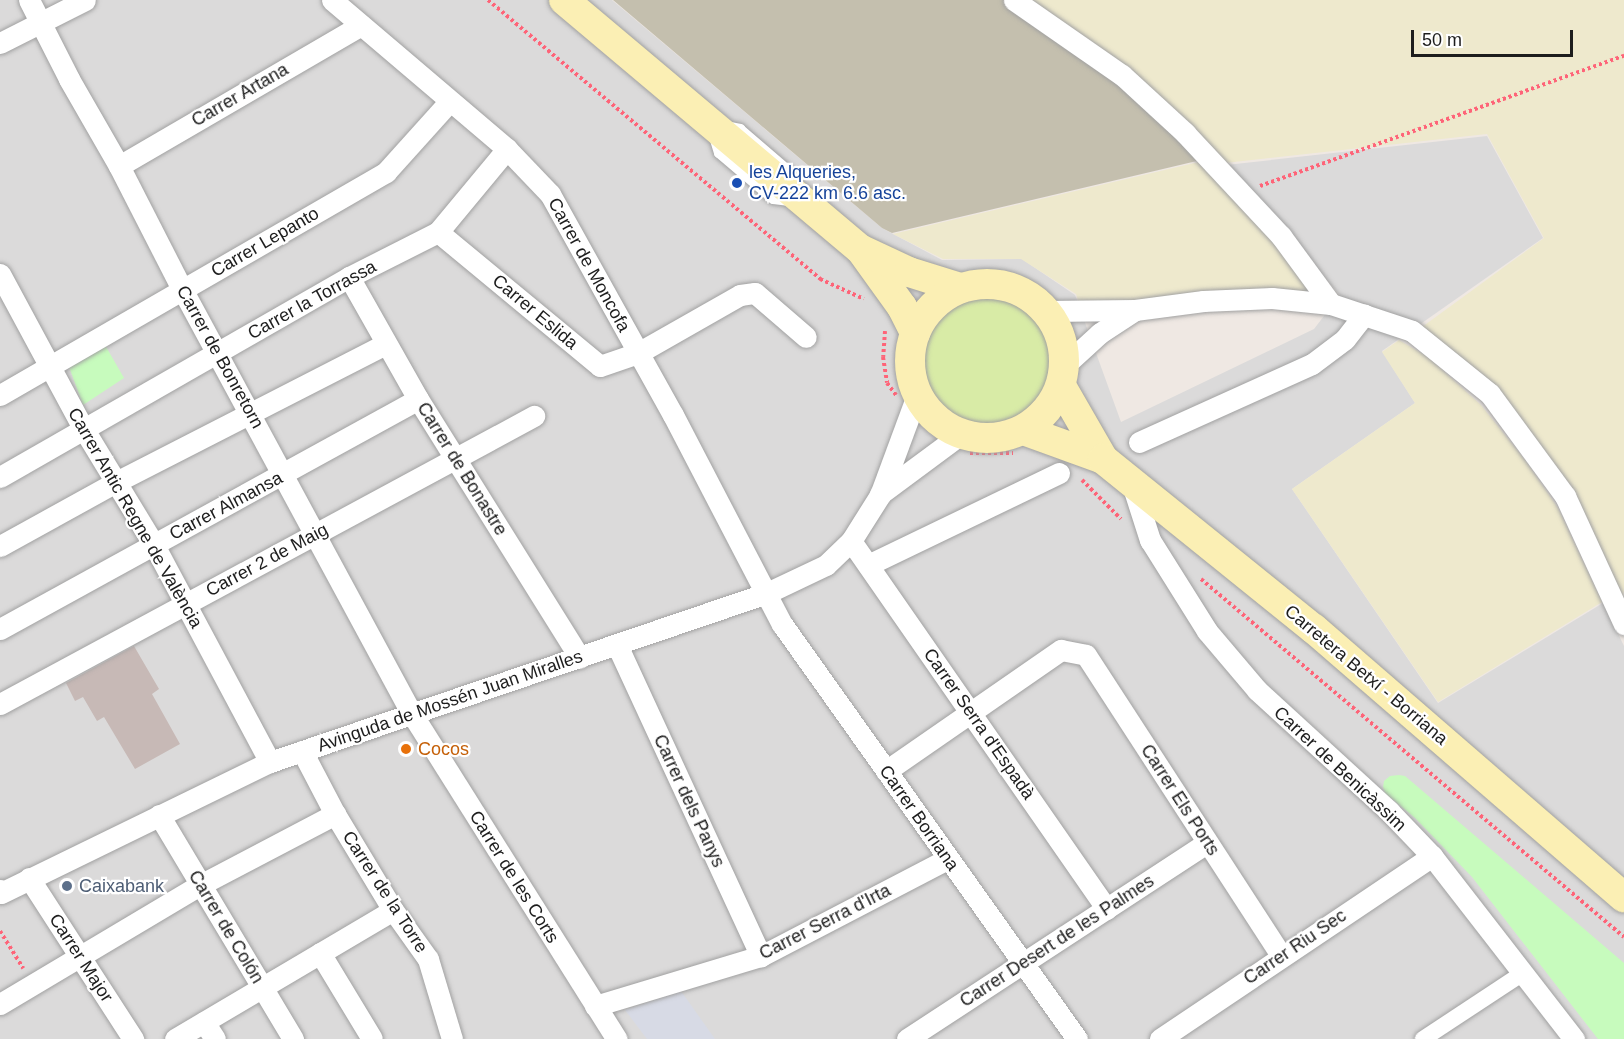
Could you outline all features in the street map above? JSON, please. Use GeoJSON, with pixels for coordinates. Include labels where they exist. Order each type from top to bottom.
{"type":"FeatureCollection","features":[{"type":"Feature","properties":{"kind":"main road"},"geometry":{"type":"LineString","coordinates":[[564,0],[861,250],[902,307],[915,333]]}},
{"type":"Feature","properties":{"kind":"main road"},"geometry":{"type":"LineString","coordinates":[[861,250],[909,272],[960,288]]}},
{"type":"Feature","properties":{"kind":"main road"},"geometry":{"type":"LineString","coordinates":[[983,284],[1006,286],[1028,296],[1046,311],[1057,327],[1063,345],[1063,375],[1046,411],[1023,430],[1003,437],[981,438],[961,434],[943,425],[928,411],[917,395],[910,364],[915,333],[925,314],[941,299],[960,288],[983,284]]}},
{"type":"Feature","properties":{"kind":"main road","name":"Carretera Betxí - Borriana"},"geometry":{"type":"LineString","coordinates":[[1063,375],[1102,459]]}},
{"type":"Feature","properties":{"kind":"main road","name":"Carretera Betxí - Borriana"},"geometry":{"type":"LineString","coordinates":[[1023,430],[1102,459],[1314,629],[1624,898]]}},
{"type":"Feature","properties":{"kind":"street","name":"Carrer de Bonretorn"},"geometry":{"type":"LineString","coordinates":[[29,0],[69,79],[119,166],[182,290],[412,714]]}},
{"type":"Feature","properties":{"kind":"street"},"geometry":{"type":"LineString","coordinates":[[0,43],[85,0]]}},
{"type":"Feature","properties":{"kind":"street","name":"Carrer de Moncofa"},"geometry":{"type":"LineString","coordinates":[[332,0],[449,102],[507,149],[550,194],[767,593]]}},
{"type":"Feature","properties":{"kind":"street"},"geometry":{"type":"LineString","coordinates":[[1014,0],[1122,75],[1185,133],[1281,236],[1331,303]]}},
{"type":"Feature","properties":{"kind":"street","name":"Carrer Artana"},"geometry":{"type":"LineString","coordinates":[[119,166],[361,25]]}},
{"type":"Feature","properties":{"kind":"street","name":"Carrer Lepanto"},"geometry":{"type":"LineString","coordinates":[[0,395],[386,172],[449,102]]}},
{"type":"Feature","properties":{"kind":"street","name":"Carrer la Torrassa"},"geometry":{"type":"LineString","coordinates":[[0,477],[349,277],[438,232],[507,149]]}},
{"type":"Feature","properties":{"kind":"street","name":"Carrer Eslida"},"geometry":{"type":"LineString","coordinates":[[438,232],[600,366],[638,353]]}},
{"type":"Feature","properties":{"kind":"street","name":"Carrer Antic Regne de València"},"geometry":{"type":"LineString","coordinates":[[0,274],[83,428],[154,545],[270,762]]}},
{"type":"Feature","properties":{"kind":"street","name":"Carrer de Bonastre"},"geometry":{"type":"LineString","coordinates":[[349,277],[418,399],[580,658]]}},
{"type":"Feature","properties":{"kind":"street"},"geometry":{"type":"LineString","coordinates":[[638,353],[740,295],[755,293],[806,337]]}},
{"type":"Feature","properties":{"kind":"street"},"geometry":{"type":"LineString","coordinates":[[1046,311],[1136,310],[1203,301],[1272,298],[1331,303],[1412,331],[1490,394],[1565,496],[1624,624]]}},
{"type":"Feature","properties":{"kind":"street"},"geometry":{"type":"LineString","coordinates":[[1063,375],[1100,333],[1136,310]]}},
{"type":"Feature","properties":{"kind":"street"},"geometry":{"type":"LineString","coordinates":[[1139,442],[1312,364],[1346,339],[1364,315]]}},
{"type":"Feature","properties":{"kind":"street"},"geometry":{"type":"LineString","coordinates":[[0,546],[116,482],[386,344]]}},
{"type":"Feature","properties":{"kind":"street","name":"Avinguda de Mossén Juan Miralles"},"geometry":{"type":"LineString","coordinates":[[0,892],[270,762],[767,593],[826,565],[851,541],[880,495],[917,395]]}},
{"type":"Feature","properties":{"kind":"street","name":"Carrer Almansa"},"geometry":{"type":"LineString","coordinates":[[0,629],[284,475],[418,399]]}},
{"type":"Feature","properties":{"kind":"street","name":"Carrer 2 de Maig"},"geometry":{"type":"LineString","coordinates":[[0,704],[185,602],[316,535],[534,416]]}},
{"type":"Feature","properties":{"kind":"street","name":"Avinguda de Mossén Juan Miralles"},"geometry":{"type":"LineString","coordinates":[[880,495],[961,434]]}},
{"type":"Feature","properties":{"kind":"street"},"geometry":{"type":"LineString","coordinates":[[867,565],[1059,473]]}},
{"type":"Feature","properties":{"kind":"street","name":"Carrer de Benicàssim"},"geometry":{"type":"LineString","coordinates":[[1132,484],[1150,540],[1207,631],[1257,690],[1389,811],[1432,856],[1574,1039]]}},
{"type":"Feature","properties":{"kind":"street","name":"Carrer Serra d'Espadà"},"geometry":{"type":"LineString","coordinates":[[851,541],[1107,909]]}},
{"type":"Feature","properties":{"kind":"street","name":"Carrer Borriana"},"geometry":{"type":"LineString","coordinates":[[767,593],[782,624],[1077,1039]]}},
{"type":"Feature","properties":{"kind":"street","name":"Carrer dels Panys"},"geometry":{"type":"LineString","coordinates":[[617,645],[761,956]]}},
{"type":"Feature","properties":{"kind":"street","name":"Carrer Els Ports"},"geometry":{"type":"LineString","coordinates":[[972,713],[1061,650],[1086,655],[1281,955]]}},
{"type":"Feature","properties":{"kind":"street"},"geometry":{"type":"LineString","coordinates":[[886,771],[972,713]]}},
{"type":"Feature","properties":{"kind":"street","name":"Carrer de les Corts"},"geometry":{"type":"LineString","coordinates":[[412,714],[618,1039]]}},
{"type":"Feature","properties":{"kind":"street","name":"Carrer de la Torre"},"geometry":{"type":"LineString","coordinates":[[302,751],[335,814],[393,910],[428,959],[452,1039]]}},
{"type":"Feature","properties":{"kind":"street"},"geometry":{"type":"LineString","coordinates":[[0,1004],[200,885],[335,814]]}},
{"type":"Feature","properties":{"kind":"street","name":"Carrer de Colón"},"geometry":{"type":"LineString","coordinates":[[159,815],[293,1039]]}},
{"type":"Feature","properties":{"kind":"street","name":"Carrer Desert de les Palmes"},"geometry":{"type":"LineString","coordinates":[[907,1039],[1207,843]]}},
{"type":"Feature","properties":{"kind":"street","name":"Carrer Riu Sec"},"geometry":{"type":"LineString","coordinates":[[1160,1039],[1281,955],[1432,856]]}},
{"type":"Feature","properties":{"kind":"street","name":"Carrer Serra d'Irta"},"geometry":{"type":"LineString","coordinates":[[595,1006],[761,956],[947,859]]}},
{"type":"Feature","properties":{"kind":"street","name":"Carrer Major"},"geometry":{"type":"LineString","coordinates":[[30,878],[133,1039]]}},
{"type":"Feature","properties":{"kind":"street"},"geometry":{"type":"LineString","coordinates":[[175,1039],[209,1030],[263,988],[393,910]]}},
{"type":"Feature","properties":{"kind":"street"},"geometry":{"type":"LineString","coordinates":[[320,953],[372,1039]]}},
{"type":"Feature","properties":{"kind":"street"},"geometry":{"type":"LineString","coordinates":[[1423,1039],[1523,973]]}},
{"type":"Feature","properties":{"kind":"path"},"geometry":{"type":"LineString","coordinates":[[1240,193],[1624,56]]}},
{"type":"Feature","properties":{"kind":"path"},"geometry":{"type":"LineString","coordinates":[[0,931],[33,984]]}},
{"type":"Feature","properties":{"kind":"shaded area"},"geometry":{"type":"Polygon","coordinates":[[[0,0],[612,0],[882,228],[942,260],[1022,259],[1075,295],[1121,422],[1314,329],[1340,295],[1226,165],[1487,136],[1543,238],[1382,351],[1415,403],[1292,489],[1438,703],[1603,603],[1624,646],[1624,1039],[0,1039],[0,0]]]}},
{"type":"Feature","properties":{"kind":"shaded area"},"geometry":{"type":"Polygon","coordinates":[[[613,0],[1005,0],[1118,80],[1201,160],[892,233],[882,228],[613,0]]]}},
{"type":"Feature","properties":{"kind":"shaded area"},"geometry":{"type":"Polygon","coordinates":[[[1027,0],[1624,0],[1624,591],[1622,599],[1565,481],[1422,327],[1544,238],[1487,134],[1225,163],[1027,0]]]}},
{"type":"Feature","properties":{"kind":"shaded area"},"geometry":{"type":"Polygon","coordinates":[[[1203,161],[1237,196],[1318,296],[1080,306],[1076,294],[1021,259],[943,259],[893,234],[1203,161]]]}},
{"type":"Feature","properties":{"kind":"shaded area"},"geometry":{"type":"Polygon","coordinates":[[[1399,340],[1428,357],[1481,405],[1525,460],[1558,508],[1602,602],[1438,702],[1292,489],[1415,403],[1382,352],[1399,340]]]}},
{"type":"Feature","properties":{"kind":"shaded area"},"geometry":{"type":"Polygon","coordinates":[[[681,991],[715,1039],[647,1039],[625,1010],[681,991]]]}},
{"type":"Feature","properties":{"kind":"green space"},"geometry":{"type":"Polygon","coordinates":[[[987,294],[1012,299],[1033,313],[1047,334],[1052,359],[1047,384],[1033,405],[1012,419],[987,424],[962,419],[941,405],[927,384],[922,359],[927,334],[941,313],[962,299],[987,294]]]}},
{"type":"Feature","properties":{"kind":"green space"},"geometry":{"type":"Polygon","coordinates":[[[101,338],[124,378],[83,405],[65,356],[101,338]]]}},
{"type":"Feature","properties":{"kind":"green space"},"geometry":{"type":"Polygon","coordinates":[[[1390,776],[1405,776],[1624,963],[1624,1039],[1598,1039],[1472,877],[1415,818],[1385,793],[1384,781],[1390,776]]]}},
{"type":"Feature","properties":{"kind":"building"},"geometry":{"type":"Polygon","coordinates":[[[134,646],[159,689],[152,694],[180,744],[135,769],[104,717],[97,721],[83,697],[75,701],[66,683],[134,646]]]}},
{"type":"Feature","properties":{"kind":"place","name":"les Alqueries, CV-222 km 6.6 asc."},"geometry":{"type":"Point","coordinates":[737,183]}},
{"type":"Feature","properties":{"kind":"place","name":"Cocos"},"geometry":{"type":"Point","coordinates":[406,749]}},
{"type":"Feature","properties":{"kind":"place","name":"Caixabank"},"geometry":{"type":"Point","coordinates":[67,886]}}]}
